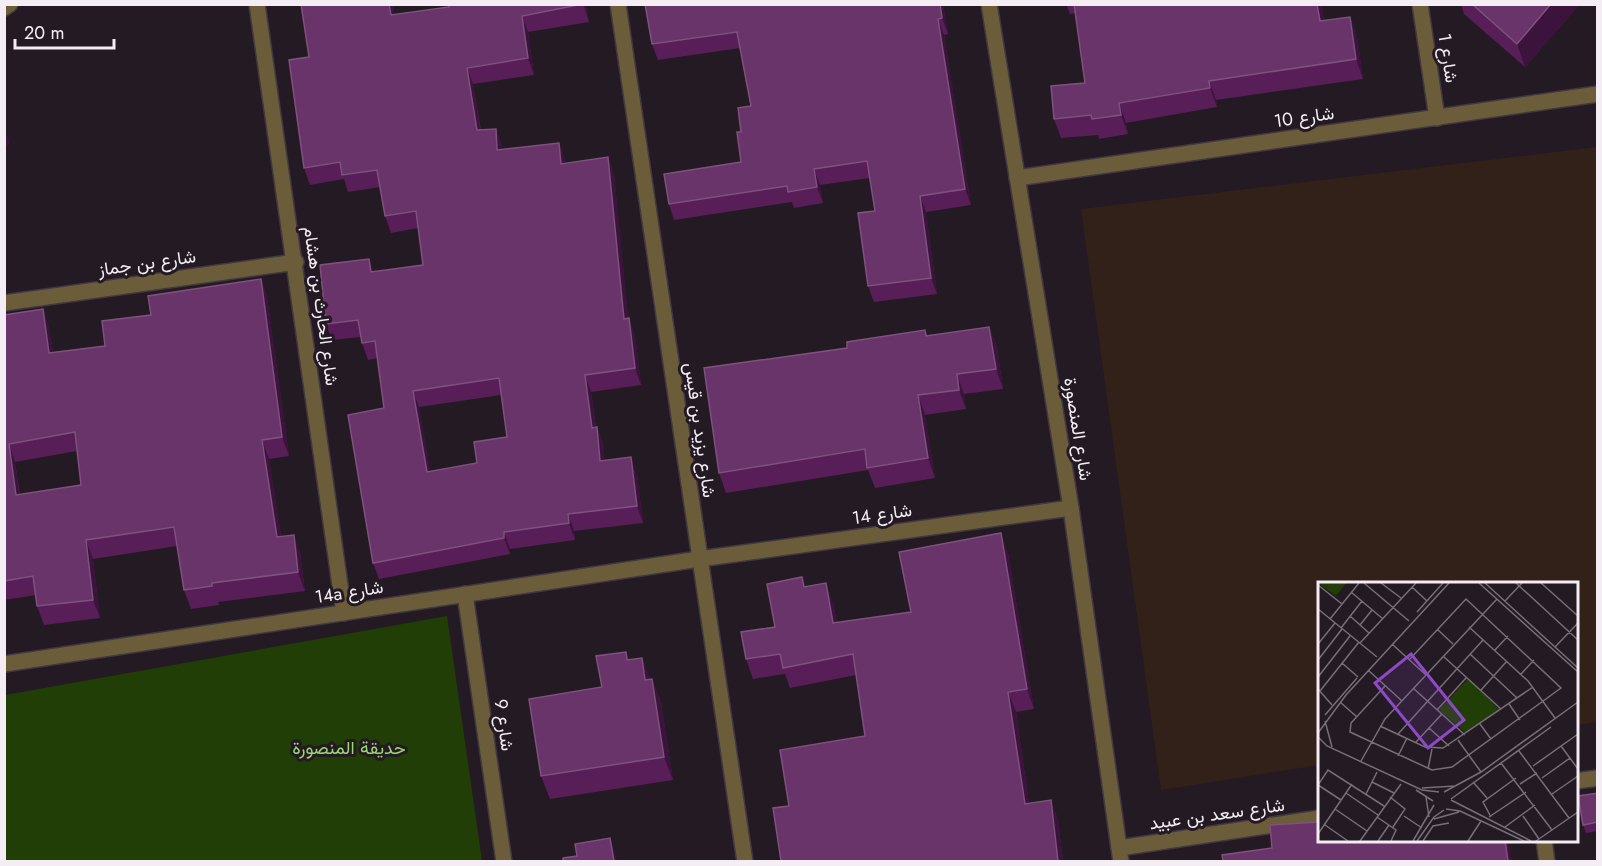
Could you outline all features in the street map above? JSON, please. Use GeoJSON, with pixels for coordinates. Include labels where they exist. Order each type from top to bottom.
{"type":"FeatureCollection","features":[{"type":"Feature","properties":{"kind":"street"},"geometry":{"type":"LineString","coordinates":[[4,8],[10,4]]}},
{"type":"Feature","properties":{"kind":"street","name":"شارع الحارث بن هشام"},"geometry":{"type":"LineString","coordinates":[[257,4],[296,262],[344,613]]}},
{"type":"Feature","properties":{"kind":"street","name":"شارع يزيد بن قيس"},"geometry":{"type":"LineString","coordinates":[[618,4],[745,861]]}},
{"type":"Feature","properties":{"kind":"street","name":"شارع المنصورة"},"geometry":{"type":"LineString","coordinates":[[989,4],[1071,508],[1120,855]]}},
{"type":"Feature","properties":{"kind":"street","name":"شارع 1"},"geometry":{"type":"LineString","coordinates":[[1420,4],[1437,118]]}},
{"type":"Feature","properties":{"kind":"street","name":"شارع 10"},"geometry":{"type":"LineString","coordinates":[[1017,178],[1598,94]]}},
{"type":"Feature","properties":{"kind":"street","name":"شارع بن جماز"},"geometry":{"type":"LineString","coordinates":[[4,303],[296,262]]}},
{"type":"Feature","properties":{"kind":"street","name":"شارع 14"},"geometry":{"type":"LineString","coordinates":[[699,559],[1071,508]]}},
{"type":"Feature","properties":{"kind":"street","name":"14a شارع"},"geometry":{"type":"LineString","coordinates":[[4,664],[699,559]]}},
{"type":"Feature","properties":{"kind":"street","name":"شارع 9"},"geometry":{"type":"LineString","coordinates":[[465,594],[504,861]]}},
{"type":"Feature","properties":{"kind":"street"},"geometry":{"type":"LineString","coordinates":[[1578,781],[1598,778]]}},
{"type":"Feature","properties":{"kind":"street","name":"شارع سعد بن عبيد"},"geometry":{"type":"LineString","coordinates":[[1120,855],[1318,818]]}},
{"type":"Feature","properties":{"kind":"street"},"geometry":{"type":"LineString","coordinates":[[1544,842],[1547,861]]}},
{"type":"Feature","properties":{"kind":"shaded area"},"geometry":{"type":"Polygon","coordinates":[[[1597,147],[1597,722],[1578,725],[1578,582],[1318,582],[1318,765],[1161,790],[1081,209],[1597,147]]]}},
{"type":"Feature","properties":{"kind":"green space","name":"حديقة المنصورة"},"geometry":{"type":"Polygon","coordinates":[[[447,616],[482,861],[5,861],[5,695],[447,616]]]}},
{"type":"Feature","properties":{"kind":"building"},"geometry":{"type":"Polygon","coordinates":[[[301,4],[389,4],[391,15],[449,7],[448,4],[583,4],[522,16],[528,58],[467,68],[477,130],[496,129],[497,150],[559,143],[561,164],[608,157],[624,319],[629,318],[635,368],[585,375],[592,428],[597,427],[600,461],[631,457],[637,506],[568,514],[569,523],[504,532],[504,538],[373,563],[348,415],[384,408],[375,341],[362,343],[358,320],[326,324],[320,265],[369,259],[371,272],[423,265],[416,211],[385,216],[377,170],[342,175],[340,162],[304,168],[289,60],[309,57],[301,4]],[[499,378],[413,391],[427,472],[477,463],[474,442],[507,437],[499,378]]]}},
{"type":"Feature","properties":{"kind":"building"},"geometry":{"type":"Polygon","coordinates":[[[645,4],[940,4],[942,18],[938,19],[965,189],[920,196],[931,278],[868,286],[858,213],[875,211],[867,161],[814,169],[817,187],[788,192],[787,186],[669,204],[664,174],[741,162],[737,132],[741,132],[738,108],[751,106],[737,32],[652,44],[645,4]]]}},
{"type":"Feature","properties":{"kind":"building"},"geometry":{"type":"Polygon","coordinates":[[[1074,4],[1317,4],[1320,21],[1350,17],[1356,59],[1209,81],[1210,88],[1119,103],[1121,115],[1092,119],[1091,115],[1054,119],[1051,86],[1085,83],[1074,4]]]}},
{"type":"Feature","properties":{"kind":"building"},"geometry":{"type":"Polygon","coordinates":[[[1472,4],[1551,4],[1517,44],[1472,4]]]}},
{"type":"Feature","properties":{"kind":"building"},"geometry":{"type":"Polygon","coordinates":[[[261,279],[282,437],[262,440],[277,537],[294,535],[298,572],[212,583],[212,586],[184,590],[174,527],[86,540],[93,600],[37,606],[33,576],[4,581],[4,315],[43,309],[49,353],[105,346],[102,321],[151,315],[148,296],[261,279]],[[75,432],[9,444],[16,495],[81,485],[75,432]]]}},
{"type":"Feature","properties":{"kind":"building"},"geometry":{"type":"Polygon","coordinates":[[[989,327],[996,369],[957,374],[959,390],[918,395],[928,458],[867,468],[865,449],[719,473],[704,368],[847,348],[847,342],[925,330],[926,336],[989,327]]]}},
{"type":"Feature","properties":{"kind":"building"},"geometry":{"type":"Polygon","coordinates":[[[1001,533],[1027,689],[1008,692],[1025,804],[1051,800],[1058,861],[781,861],[773,808],[789,806],[780,750],[865,736],[853,654],[783,668],[780,654],[746,659],[741,632],[775,627],[767,584],[802,577],[804,587],[826,583],[833,623],[911,612],[899,552],[1001,533]]]}},
{"type":"Feature","properties":{"kind":"building"},"geometry":{"type":"Polygon","coordinates":[[[626,652],[627,660],[642,658],[645,680],[652,679],[664,757],[541,776],[529,699],[602,687],[596,656],[626,652]]]}},
{"type":"Feature","properties":{"kind":"building"},"geometry":{"type":"Polygon","coordinates":[[[1598,793],[1598,822],[1583,825],[1578,796],[1598,793]]]}},
{"type":"Feature","properties":{"kind":"building"},"geometry":{"type":"Polygon","coordinates":[[[1318,822],[1318,842],[1505,842],[1508,861],[1223,861],[1222,855],[1272,848],[1270,825],[1318,822]]]}},
{"type":"Feature","properties":{"kind":"building"},"geometry":{"type":"Polygon","coordinates":[[[610,838],[614,861],[563,861],[563,858],[577,856],[575,844],[610,838]]]}}]}
